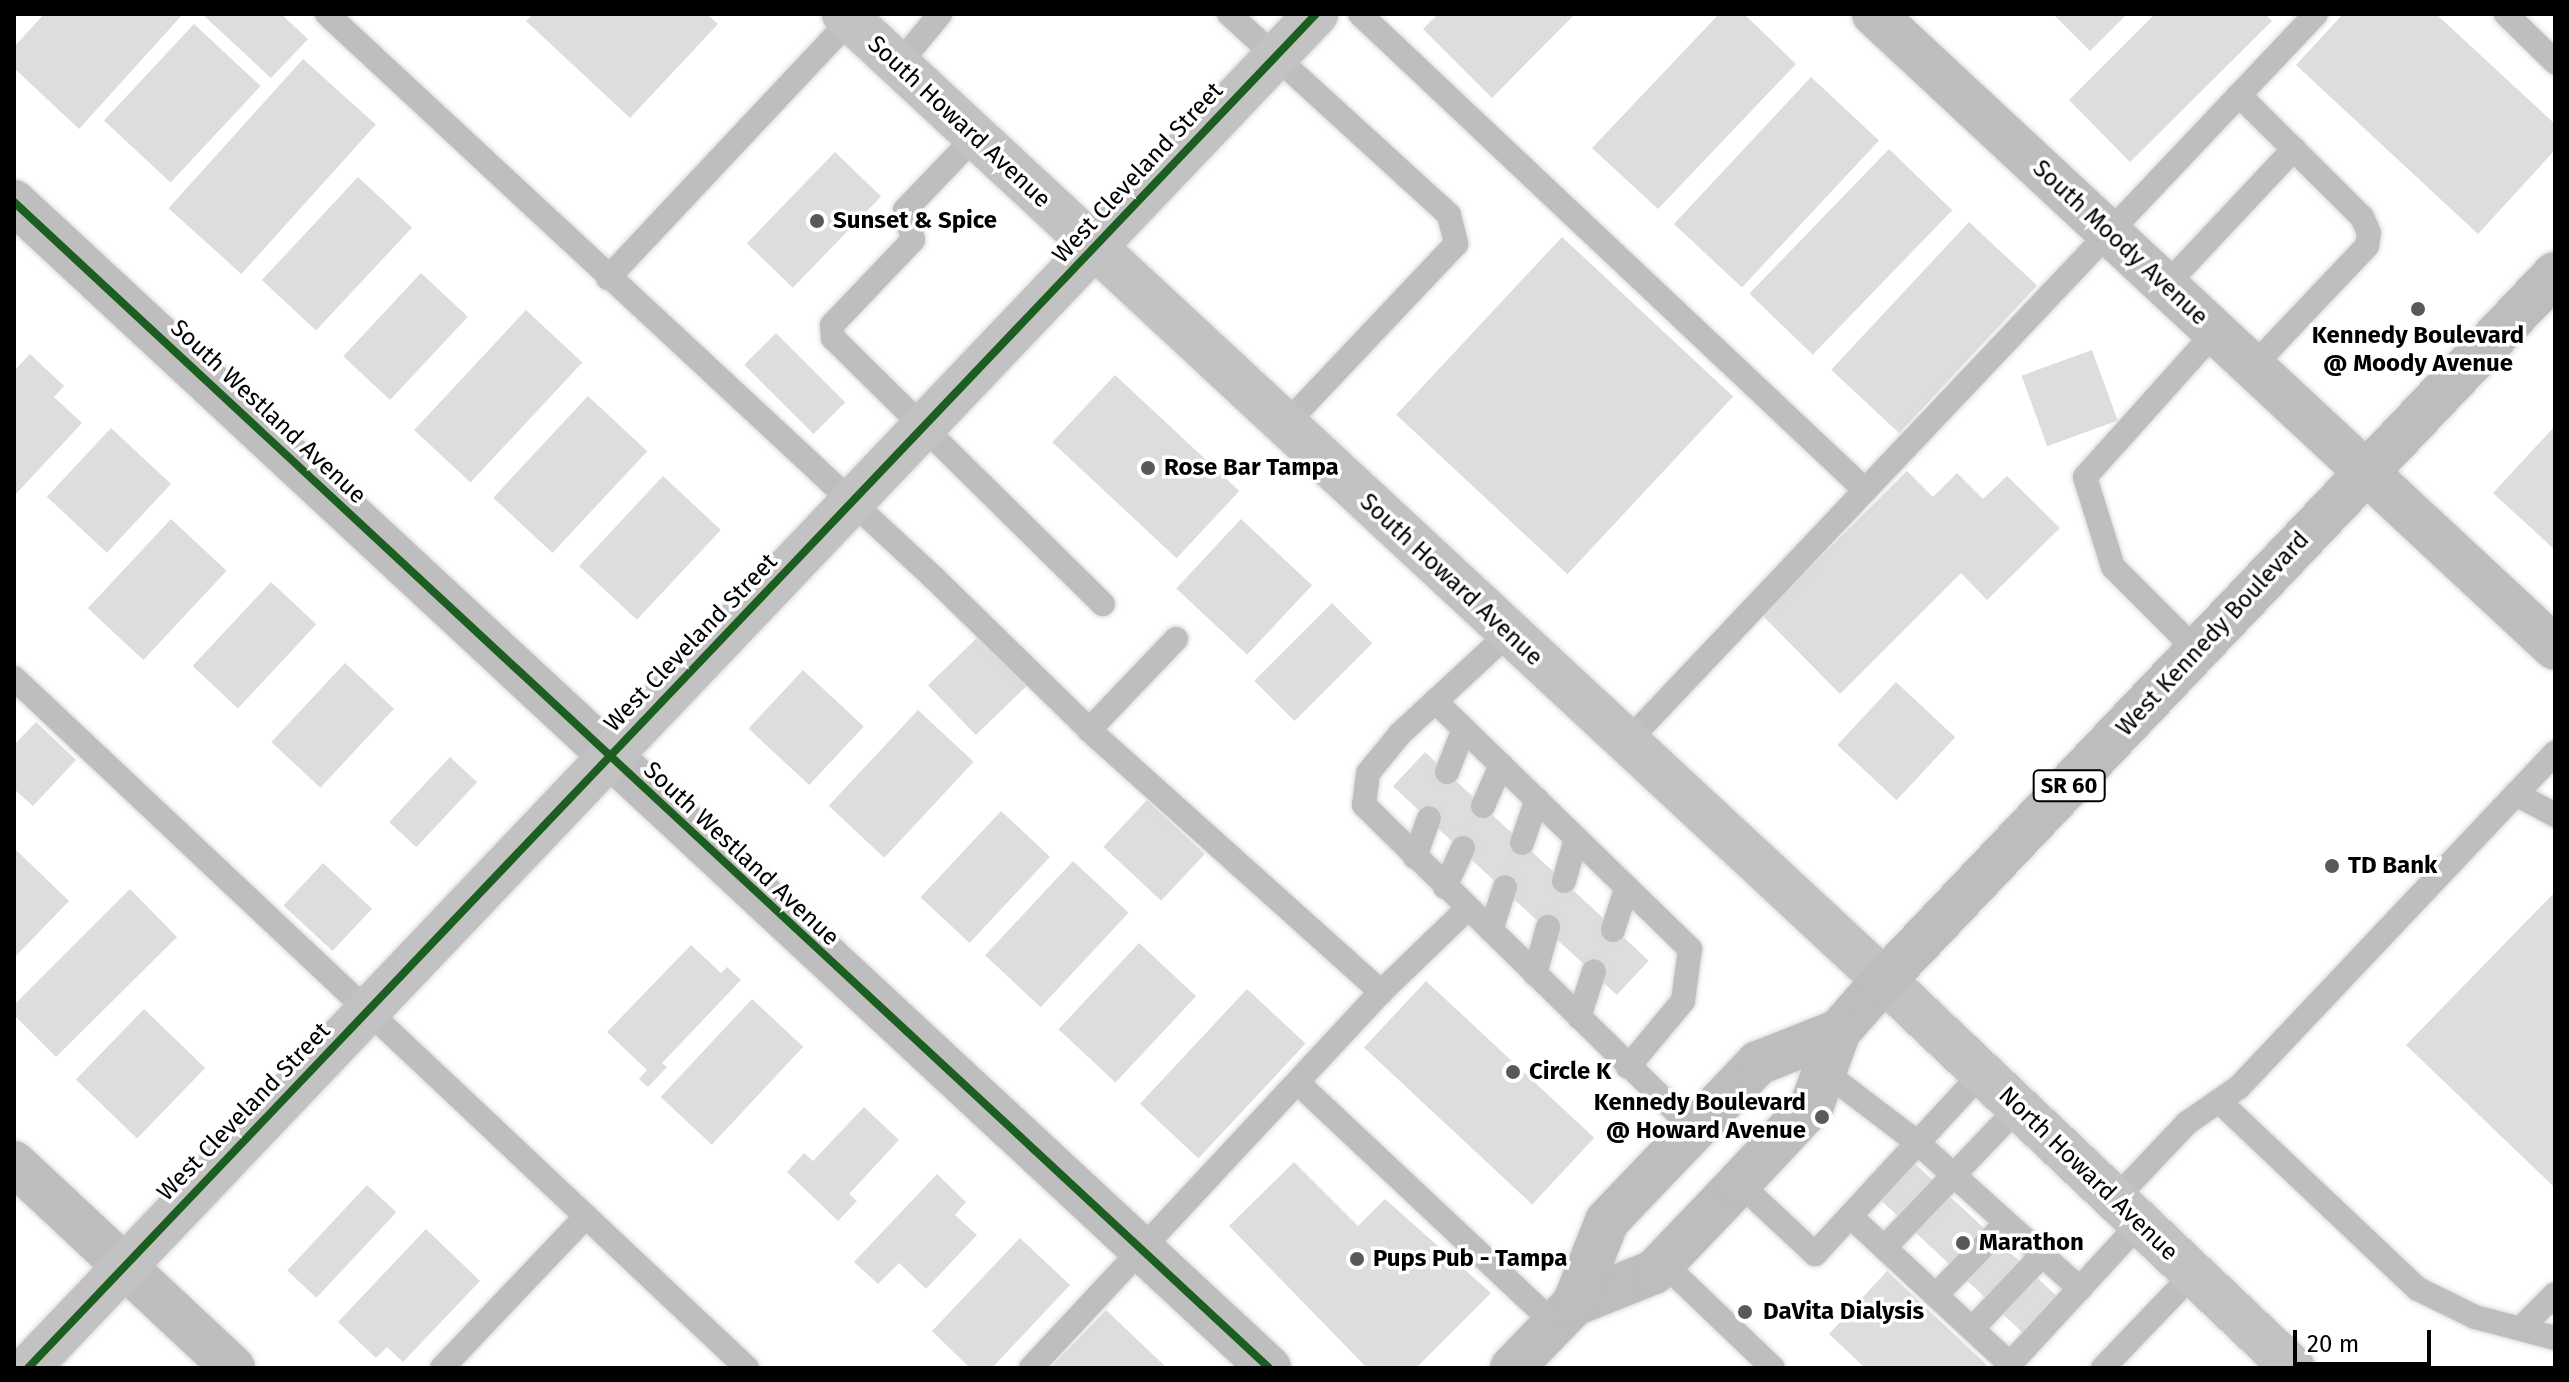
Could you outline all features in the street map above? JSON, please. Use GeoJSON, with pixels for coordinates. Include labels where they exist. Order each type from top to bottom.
{"type":"FeatureCollection","features":[{"type":"Feature","properties":{"kind":"main road","name":"West Cleveland Street"},"geometry":{"type":"LineString","coordinates":[[28,1368],[1316,14]]}},
{"type":"Feature","properties":{"kind":"main road","name":"South Howard Avenue"},"geometry":{"type":"LineString","coordinates":[[847,17],[1884,980]]}},
{"type":"Feature","properties":{"kind":"main road","name":"West Kennedy Boulevard"},"geometry":{"type":"LineString","coordinates":[[1564,1314],[1654,1272],[1739,1183],[1812,1105],[1839,1031],[1884,980],[2555,274]]}},
{"type":"Feature","properties":{"kind":"main road","name":"North Howard Avenue"},"geometry":{"type":"LineString","coordinates":[[1884,980],[2193,1274],[2273,1362]]}},
{"type":"Feature","properties":{"kind":"main road","name":"West Kennedy Boulevard"},"geometry":{"type":"LineString","coordinates":[[1512,1368],[1564,1314],[1607,1221],[1758,1063],[1839,1031]]}},
{"type":"Feature","properties":{"kind":"street","name":"South Moody Avenue"},"geometry":{"type":"LineString","coordinates":[[1874,14],[2109,233],[2168,283],[2252,367],[2555,648]]}},
{"type":"Feature","properties":{"kind":"street","name":"South Westland Avenue"},"geometry":{"type":"LineString","coordinates":[[14,202],[609,759],[1269,1368]]}},
{"type":"Feature","properties":{"kind":"street"},"geometry":{"type":"LineString","coordinates":[[14,1163],[233,1368]]}},
{"type":"Feature","properties":{"kind":"lane"},"geometry":{"type":"LineString","coordinates":[[327,14],[853,504],[1089,730],[1381,992]]}},
{"type":"Feature","properties":{"kind":"lane"},"geometry":{"type":"LineString","coordinates":[[1229,14],[1449,215],[1456,244],[1285,425]]}},
{"type":"Feature","properties":{"kind":"lane"},"geometry":{"type":"LineString","coordinates":[[1360,14],[1865,490]]}},
{"type":"Feature","properties":{"kind":"lane"},"geometry":{"type":"LineString","coordinates":[[1627,742],[2316,14]]}},
{"type":"Feature","properties":{"kind":"lane"},"geometry":{"type":"LineString","coordinates":[[2506,14],[2555,62]]}},
{"type":"Feature","properties":{"kind":"lane"},"geometry":{"type":"LineString","coordinates":[[899,64],[942,16]]}},
{"type":"Feature","properties":{"kind":"lane"},"geometry":{"type":"LineString","coordinates":[[608,278],[847,17]]}},
{"type":"Feature","properties":{"kind":"lane"},"geometry":{"type":"LineString","coordinates":[[2239,95],[2362,217],[2369,233],[2367,246],[2252,367]]}},
{"type":"Feature","properties":{"kind":"lane"},"geometry":{"type":"LineString","coordinates":[[975,137],[905,210],[913,240],[832,325],[833,338],[922,430],[1103,604]]}},
{"type":"Feature","properties":{"kind":"lane"},"geometry":{"type":"LineString","coordinates":[[2168,283],[2294,149]]}},
{"type":"Feature","properties":{"kind":"lane"},"geometry":{"type":"LineString","coordinates":[[2197,651],[2113,567],[2085,477],[2215,332]]}},
{"type":"Feature","properties":{"kind":"lane"},"geometry":{"type":"LineString","coordinates":[[1509,633],[1435,701],[1368,773],[1364,805],[1695,1130]]}},
{"type":"Feature","properties":{"kind":"lane"},"geometry":{"type":"LineString","coordinates":[[1089,730],[1176,639]]}},
{"type":"Feature","properties":{"kind":"lane"},"geometry":{"type":"LineString","coordinates":[[14,678],[747,1368]]}},
{"type":"Feature","properties":{"kind":"lane"},"geometry":{"type":"LineString","coordinates":[[1435,701],[1690,949],[1683,1001],[1628,1067]]}},
{"type":"Feature","properties":{"kind":"lane"},"geometry":{"type":"LineString","coordinates":[[1447,772],[1464,729]]}},
{"type":"Feature","properties":{"kind":"lane"},"geometry":{"type":"LineString","coordinates":[[1850,1216],[2010,1364],[2080,1289],[2127,1211],[2187,1123],[2221,1103],[2555,753]]}},
{"type":"Feature","properties":{"kind":"lane"},"geometry":{"type":"LineString","coordinates":[[1483,806],[1501,765]]}},
{"type":"Feature","properties":{"kind":"lane"},"geometry":{"type":"LineString","coordinates":[[2516,794],[2555,815]]}},
{"type":"Feature","properties":{"kind":"lane"},"geometry":{"type":"LineString","coordinates":[[1522,843],[1537,799]]}},
{"type":"Feature","properties":{"kind":"lane"},"geometry":{"type":"LineString","coordinates":[[1415,857],[1429,818]]}},
{"type":"Feature","properties":{"kind":"lane"},"geometry":{"type":"LineString","coordinates":[[1564,881],[1576,839]]}},
{"type":"Feature","properties":{"kind":"lane"},"geometry":{"type":"LineString","coordinates":[[1445,887],[1463,848]]}},
{"type":"Feature","properties":{"kind":"lane"},"geometry":{"type":"LineString","coordinates":[[1491,930],[1505,887]]}},
{"type":"Feature","properties":{"kind":"lane"},"geometry":{"type":"LineString","coordinates":[[1613,930],[1626,889]]}},
{"type":"Feature","properties":{"kind":"lane"},"geometry":{"type":"LineString","coordinates":[[1031,1368],[1299,1084],[1381,992],[1467,909]]}},
{"type":"Feature","properties":{"kind":"lane"},"geometry":{"type":"LineString","coordinates":[[1535,974],[1548,927]]}},
{"type":"Feature","properties":{"kind":"lane"},"geometry":{"type":"LineString","coordinates":[[1579,1017],[1594,971]]}},
{"type":"Feature","properties":{"kind":"lane"},"geometry":{"type":"LineString","coordinates":[[1826,1073],[1918,1143],[2080,1289]]}},
{"type":"Feature","properties":{"kind":"lane"},"geometry":{"type":"LineString","coordinates":[[1739,1183],[1815,1254],[1982,1073]]}},
{"type":"Feature","properties":{"kind":"lane"},"geometry":{"type":"LineString","coordinates":[[1299,1084],[1564,1314]]}},
{"type":"Feature","properties":{"kind":"lane"},"geometry":{"type":"LineString","coordinates":[[2221,1103],[2418,1289],[2475,1317],[2523,1326],[2555,1338]]}},
{"type":"Feature","properties":{"kind":"lane"},"geometry":{"type":"LineString","coordinates":[[1885,1247],[2018,1108]]}},
{"type":"Feature","properties":{"kind":"lane"},"geometry":{"type":"LineString","coordinates":[[442,1368],[586,1216]]}},
{"type":"Feature","properties":{"kind":"lane"},"geometry":{"type":"LineString","coordinates":[[1936,1295],[2006,1223]]}},
{"type":"Feature","properties":{"kind":"lane"},"geometry":{"type":"LineString","coordinates":[[1972,1329],[2042,1255]]}},
{"type":"Feature","properties":{"kind":"lane"},"geometry":{"type":"LineString","coordinates":[[1662,1262],[1773,1368]]}},
{"type":"Feature","properties":{"kind":"lane"},"geometry":{"type":"LineString","coordinates":[[2103,1368],[2193,1274]]}},
{"type":"Feature","properties":{"kind":"lane"},"geometry":{"type":"LineString","coordinates":[[2523,1326],[2555,1294]]}},
{"type":"Feature","properties":{"kind":"building"},"geometry":{"type":"Polygon","coordinates":[[[44,14],[183,14],[79,129],[14,68],[14,47],[44,14]]]}},
{"type":"Feature","properties":{"kind":"building"},"geometry":{"type":"Polygon","coordinates":[[[202,14],[281,14],[308,39],[271,78],[202,14]]]}},
{"type":"Feature","properties":{"kind":"building"},"geometry":{"type":"Polygon","coordinates":[[[533,14],[707,14],[718,24],[630,118],[526,21],[533,14]]]}},
{"type":"Feature","properties":{"kind":"building"},"geometry":{"type":"Polygon","coordinates":[[[1438,14],[1575,14],[1492,98],[1423,29],[1438,14]]]}},
{"type":"Feature","properties":{"kind":"building"},"geometry":{"type":"Polygon","coordinates":[[[1719,14],[1744,14],[1796,64],[1658,209],[1592,148],[1719,14]]]}},
{"type":"Feature","properties":{"kind":"building"},"geometry":{"type":"Polygon","coordinates":[[[2053,14],[2127,14],[2090,51],[2053,14]]]}},
{"type":"Feature","properties":{"kind":"building"},"geometry":{"type":"Polygon","coordinates":[[[2155,14],[2265,14],[2272,21],[2130,162],[2069,100],[2155,14]]]}},
{"type":"Feature","properties":{"kind":"building"},"geometry":{"type":"Polygon","coordinates":[[[2343,14],[2436,14],[2555,124],[2555,150],[2478,234],[2296,65],[2343,14]]]}},
{"type":"Feature","properties":{"kind":"building"},"geometry":{"type":"Polygon","coordinates":[[[194,24],[261,86],[171,183],[104,121],[194,24]]]}},
{"type":"Feature","properties":{"kind":"building"},"geometry":{"type":"Polygon","coordinates":[[[303,59],[376,125],[241,274],[169,208],[303,59]]]}},
{"type":"Feature","properties":{"kind":"building"},"geometry":{"type":"Polygon","coordinates":[[[1811,77],[1879,140],[1742,287],[1674,224],[1811,77]]]}},
{"type":"Feature","properties":{"kind":"building"},"geometry":{"type":"Polygon","coordinates":[[[1889,149],[1952,210],[1813,355],[1749,294],[1889,149]]]}},
{"type":"Feature","properties":{"kind":"building"},"geometry":{"type":"Polygon","coordinates":[[[835,152],[881,196],[793,288],[747,243],[835,152]]]}},
{"type":"Feature","properties":{"kind":"building"},"geometry":{"type":"Polygon","coordinates":[[[358,177],[412,227],[316,331],[262,280],[358,177]]]}},
{"type":"Feature","properties":{"kind":"building"},"geometry":{"type":"Polygon","coordinates":[[[1969,222],[2037,285],[1899,433],[1831,370],[1969,222]]]}},
{"type":"Feature","properties":{"kind":"building"},"geometry":{"type":"Polygon","coordinates":[[[1562,237],[1733,397],[1567,574],[1396,415],[1562,237]]]}},
{"type":"Feature","properties":{"kind":"building"},"geometry":{"type":"Polygon","coordinates":[[[421,273],[468,317],[390,400],[343,356],[421,273]]]}},
{"type":"Feature","properties":{"kind":"building"},"geometry":{"type":"Polygon","coordinates":[[[526,310],[582,363],[470,482],[414,430],[526,310]]]}},
{"type":"Feature","properties":{"kind":"building"},"geometry":{"type":"Polygon","coordinates":[[[776,333],[845,402],[813,434],[744,365],[776,333]]]}},
{"type":"Feature","properties":{"kind":"building"},"geometry":{"type":"Polygon","coordinates":[[[2092,350],[2118,420],[2047,446],[2022,376],[2092,350]]]}},
{"type":"Feature","properties":{"kind":"building"},"geometry":{"type":"Polygon","coordinates":[[[30,354],[64,386],[54,397],[82,423],[14,496],[14,371],[30,354]]]}},
{"type":"Feature","properties":{"kind":"building","name":"Rose Bar Tampa"},"geometry":{"type":"Polygon","coordinates":[[[1115,375],[1239,491],[1177,558],[1052,442],[1115,375]]]}},
{"type":"Feature","properties":{"kind":"building"},"geometry":{"type":"Polygon","coordinates":[[[588,396],[647,451],[552,553],[493,498],[588,396]]]}},
{"type":"Feature","properties":{"kind":"building"},"geometry":{"type":"Polygon","coordinates":[[[2555,426],[2555,550],[2493,493],[2555,426]]]}},
{"type":"Feature","properties":{"kind":"building"},"geometry":{"type":"Polygon","coordinates":[[[111,428],[171,484],[107,553],[47,497],[111,428]]]}},
{"type":"Feature","properties":{"kind":"building"},"geometry":{"type":"Polygon","coordinates":[[[1907,471],[1933,497],[1957,473],[1983,499],[2007,476],[2060,528],[1987,600],[1961,573],[1840,694],[1762,615],[1907,471]]]}},
{"type":"Feature","properties":{"kind":"building"},"geometry":{"type":"Polygon","coordinates":[[[663,476],[721,530],[637,620],[579,566],[663,476]]]}},
{"type":"Feature","properties":{"kind":"building"},"geometry":{"type":"Polygon","coordinates":[[[171,519],[227,571],[143,660],[88,608],[171,519]]]}},
{"type":"Feature","properties":{"kind":"building"},"geometry":{"type":"Polygon","coordinates":[[[1241,519],[1312,585],[1247,655],[1176,588],[1241,519]]]}},
{"type":"Feature","properties":{"kind":"building"},"geometry":{"type":"Polygon","coordinates":[[[271,582],[316,624],[238,708],[193,666],[271,582]]]}},
{"type":"Feature","properties":{"kind":"building"},"geometry":{"type":"Polygon","coordinates":[[[1332,603],[1372,643],[1295,721],[1254,681],[1332,603]]]}},
{"type":"Feature","properties":{"kind":"building"},"geometry":{"type":"Polygon","coordinates":[[[979,636],[1027,686],[976,735],[928,685],[979,636]]]}},
{"type":"Feature","properties":{"kind":"building"},"geometry":{"type":"Polygon","coordinates":[[[345,663],[394,709],[320,788],[271,742],[345,663]]]}},
{"type":"Feature","properties":{"kind":"building"},"geometry":{"type":"Polygon","coordinates":[[[803,670],[864,727],[809,785],[748,729],[803,670]]]}},
{"type":"Feature","properties":{"kind":"building"},"geometry":{"type":"Polygon","coordinates":[[[1896,682],[1955,737],[1897,800],[1837,745],[1896,682]]]}},
{"type":"Feature","properties":{"kind":"building"},"geometry":{"type":"Polygon","coordinates":[[[918,710],[974,762],[884,858],[829,806],[918,710]]]}},
{"type":"Feature","properties":{"kind":"building"},"geometry":{"type":"Polygon","coordinates":[[[36,722],[76,760],[33,806],[14,789],[14,745],[36,722]]]}},
{"type":"Feature","properties":{"kind":"building"},"geometry":{"type":"Polygon","coordinates":[[[1425,752],[1649,961],[1617,995],[1393,786],[1425,752]]]}},
{"type":"Feature","properties":{"kind":"building"},"geometry":{"type":"Polygon","coordinates":[[[450,757],[477,782],[416,847],[389,822],[450,757]]]}},
{"type":"Feature","properties":{"kind":"building"},"geometry":{"type":"Polygon","coordinates":[[[1147,800],[1205,854],[1161,901],[1103,847],[1147,800]]]}},
{"type":"Feature","properties":{"kind":"building"},"geometry":{"type":"Polygon","coordinates":[[[1001,811],[1050,857],[970,943],[921,897],[1001,811]]]}},
{"type":"Feature","properties":{"kind":"building"},"geometry":{"type":"Polygon","coordinates":[[[14,848],[69,901],[14,958],[14,848]]]}},
{"type":"Feature","properties":{"kind":"building"},"geometry":{"type":"Polygon","coordinates":[[[1073,861],[1129,913],[1041,1007],[985,955],[1073,861]]]}},
{"type":"Feature","properties":{"kind":"building"},"geometry":{"type":"Polygon","coordinates":[[[323,863],[372,909],[332,951],[283,905],[323,863]]]}},
{"type":"Feature","properties":{"kind":"building"},"geometry":{"type":"Polygon","coordinates":[[[130,889],[177,937],[56,1057],[14,1015],[14,1005],[130,889]]]}},
{"type":"Feature","properties":{"kind":"building"},"geometry":{"type":"Polygon","coordinates":[[[2555,892],[2555,1188],[2406,1045],[2555,892]]]}},
{"type":"Feature","properties":{"kind":"building"},"geometry":{"type":"Polygon","coordinates":[[[1139,943],[1196,996],[1116,1082],[1059,1029],[1139,943]]]}},
{"type":"Feature","properties":{"kind":"building"},"geometry":{"type":"Polygon","coordinates":[[[691,945],[721,973],[727,967],[741,980],[662,1063],[667,1067],[648,1087],[639,1079],[647,1070],[607,1032],[691,945]]]}},
{"type":"Feature","properties":{"kind":"building"},"geometry":{"type":"Polygon","coordinates":[[[1426,981],[1594,1138],[1532,1204],[1364,1048],[1426,981]]]}},
{"type":"Feature","properties":{"kind":"building"},"geometry":{"type":"Polygon","coordinates":[[[1247,989],[1306,1044],[1198,1158],[1140,1104],[1247,989]]]}},
{"type":"Feature","properties":{"kind":"building"},"geometry":{"type":"Polygon","coordinates":[[[752,999],[803,1047],[712,1145],[661,1097],[752,999]]]}},
{"type":"Feature","properties":{"kind":"building"},"geometry":{"type":"Polygon","coordinates":[[[144,1009],[205,1068],[137,1139],[76,1079],[144,1009]]]}},
{"type":"Feature","properties":{"kind":"building"},"geometry":{"type":"Polygon","coordinates":[[[864,1107],[899,1140],[849,1194],[857,1201],[838,1221],[787,1172],[804,1153],[813,1161],[864,1107]]]}},
{"type":"Feature","properties":{"kind":"building","name":"Marathon"},"geometry":{"type":"Polygon","coordinates":[[[1897,1147],[2063,1302],[2029,1338],[1863,1184],[1897,1147]]]}},
{"type":"Feature","properties":{"kind":"building","name":"Pups Pub - Tampa"},"geometry":{"type":"Polygon","coordinates":[[[1294,1162],[1358,1226],[1385,1199],[1491,1293],[1416,1368],[1367,1368],[1229,1226],[1294,1162]]]}},
{"type":"Feature","properties":{"kind":"building"},"geometry":{"type":"Polygon","coordinates":[[[937,1174],[966,1202],[955,1215],[977,1235],[926,1289],[899,1263],[878,1284],[854,1262],[937,1174]]]}},
{"type":"Feature","properties":{"kind":"building"},"geometry":{"type":"Polygon","coordinates":[[[367,1185],[396,1212],[316,1298],[287,1271],[367,1185]]]}},
{"type":"Feature","properties":{"kind":"building"},"geometry":{"type":"Polygon","coordinates":[[[426,1229],[480,1281],[403,1362],[387,1347],[376,1358],[338,1322],[426,1229]]]}},
{"type":"Feature","properties":{"kind":"building"},"geometry":{"type":"Polygon","coordinates":[[[1020,1238],[1070,1285],[992,1368],[970,1368],[932,1331],[1020,1238]]]}},
{"type":"Feature","properties":{"kind":"building"},"geometry":{"type":"Polygon","coordinates":[[[1887,1271],[1990,1368],[1865,1368],[1829,1334],[1887,1271]]]}},
{"type":"Feature","properties":{"kind":"building"},"geometry":{"type":"Polygon","coordinates":[[[1106,1310],[1167,1368],[1050,1368],[1106,1310]]]}},
{"type":"Feature","properties":{"kind":"cycle path"},"geometry":{"type":"LineString","coordinates":[[28,1368],[1316,14]]}},
{"type":"Feature","properties":{"kind":"cycle path"},"geometry":{"type":"LineString","coordinates":[[14,202],[1269,1368]]}},
{"type":"Feature","properties":{"kind":"place","name":"Sunset & Spice"},"geometry":{"type":"Point","coordinates":[817,221]}},
{"type":"Feature","properties":{"kind":"place","name":"Kennedy Boulevard @ Moody Avenue"},"geometry":{"type":"Point","coordinates":[2418,309]}},
{"type":"Feature","properties":{"kind":"place","name":"Rose Bar Tampa"},"geometry":{"type":"Point","coordinates":[1148,468]}},
{"type":"Feature","properties":{"kind":"place","name":"TD Bank"},"geometry":{"type":"Point","coordinates":[2332,866]}},
{"type":"Feature","properties":{"kind":"place","name":"Circle K"},"geometry":{"type":"Point","coordinates":[1513,1072]}},
{"type":"Feature","properties":{"kind":"place","name":"Kennedy Boulevard @ Howard Avenue"},"geometry":{"type":"Point","coordinates":[1822,1117]}},
{"type":"Feature","properties":{"kind":"place","name":"Marathon"},"geometry":{"type":"Point","coordinates":[1963,1243]}},
{"type":"Feature","properties":{"kind":"place","name":"Pups Pub - Tampa"},"geometry":{"type":"Point","coordinates":[1357,1259]}},
{"type":"Feature","properties":{"kind":"place","name":"DaVita Dialysis"},"geometry":{"type":"Point","coordinates":[1745,1312]}}]}
